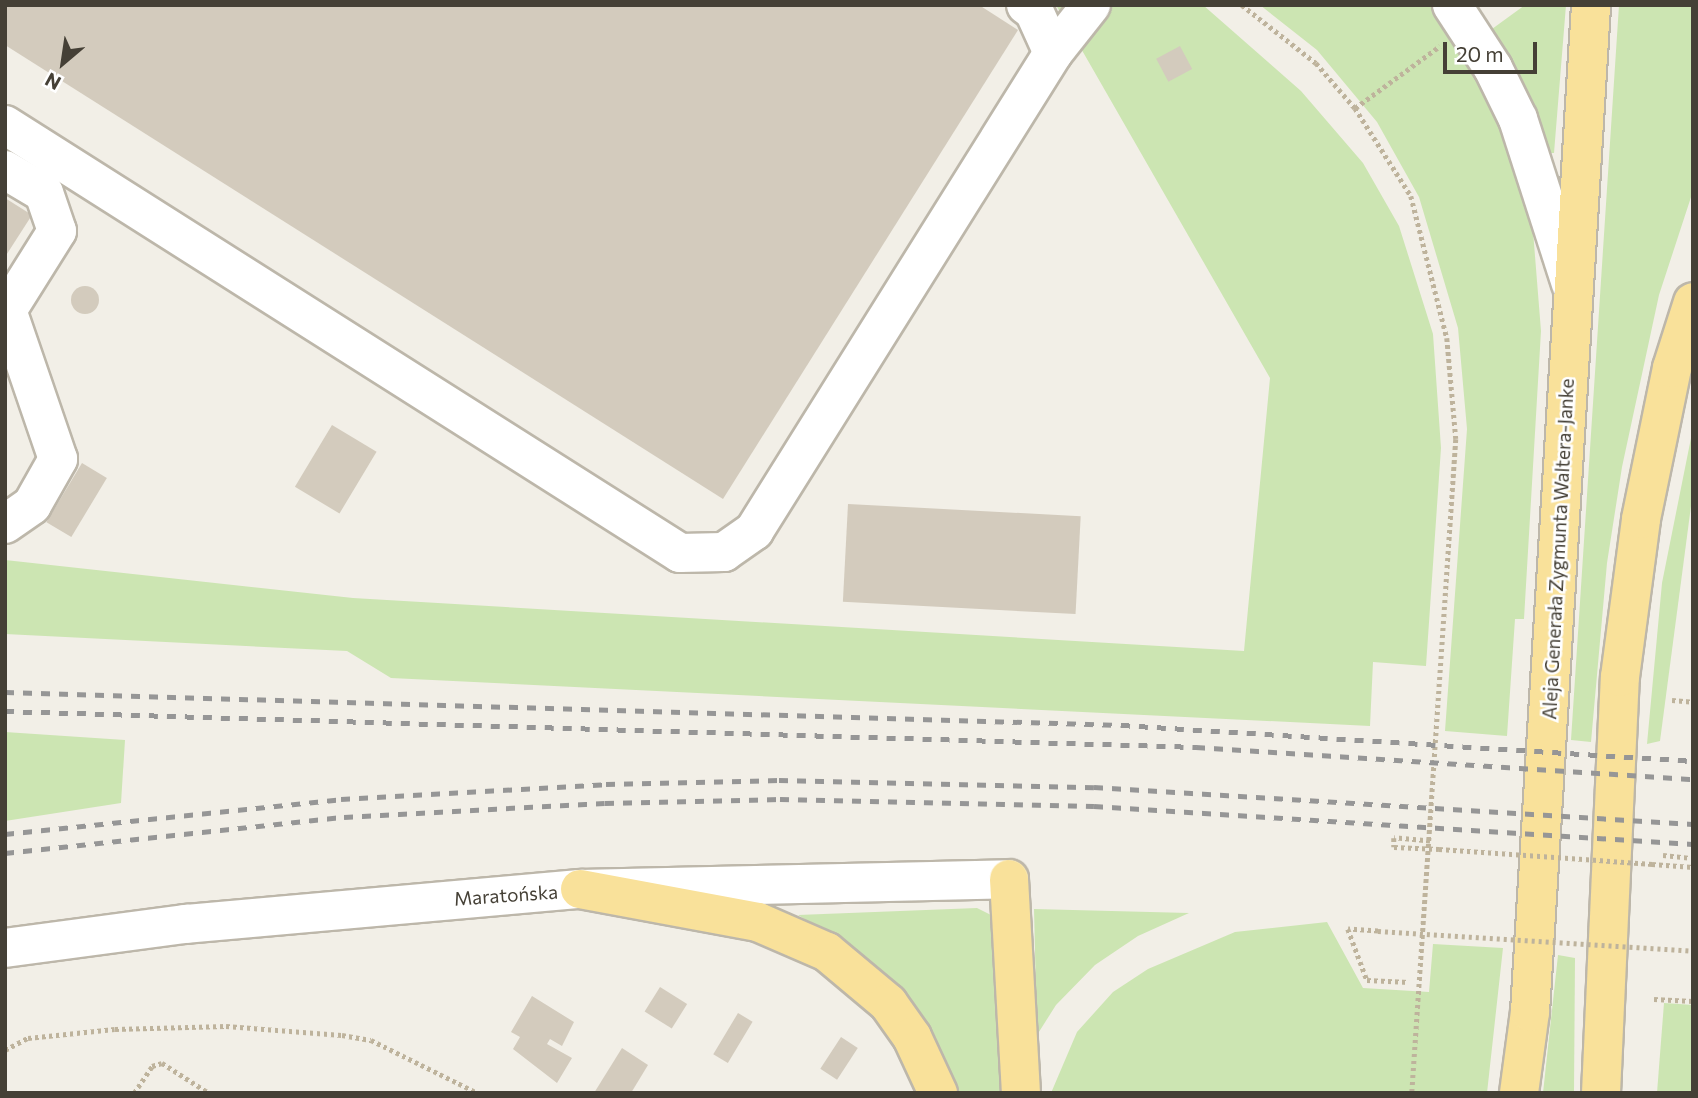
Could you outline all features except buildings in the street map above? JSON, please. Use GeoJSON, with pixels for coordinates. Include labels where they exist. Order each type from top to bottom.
{"type":"FeatureCollection","features":[{"type":"Feature","properties":{"kind":"main road","name":"Aleja Generała Zygmunta Waltera-Janke"},"geometry":{"type":"LineString","coordinates":[[1519,1093],[1530,1012],[1591,5]]}},
{"type":"Feature","properties":{"kind":"main road"},"geometry":{"type":"LineString","coordinates":[[1601,1093],[1620,677],[1641,519],[1672,368],[1693,302]]}},
{"type":"Feature","properties":{"kind":"main road"},"geometry":{"type":"LineString","coordinates":[[1009,878],[1021,1093]]}},
{"type":"Feature","properties":{"kind":"main road"},"geometry":{"type":"LineString","coordinates":[[580,890],[758,922],[827,952],[888,1003],[912,1037],[937,1093]]}},
{"type":"Feature","properties":{"kind":"main road"},"geometry":{"type":"LineString","coordinates":[[1602,1049],[1611,1093]]}},
{"type":"Feature","properties":{"kind":"street"},"geometry":{"type":"LineString","coordinates":[[1026,5],[1034,11],[1053,54]]}},
{"type":"Feature","properties":{"kind":"street"},"geometry":{"type":"LineString","coordinates":[[5,125],[680,553],[724,552],[754,531],[1053,54],[1091,5]]}},
{"type":"Feature","properties":{"kind":"street"},"geometry":{"type":"LineString","coordinates":[[1452,5],[1493,68],[1518,119],[1572,284]]}},
{"type":"Feature","properties":{"kind":"street"},"geometry":{"type":"LineString","coordinates":[[5,170],[44,193],[57,231],[6,312],[58,459],[32,505],[5,524]]}},
{"type":"Feature","properties":{"kind":"street","name":"Maratońska"},"geometry":{"type":"LineString","coordinates":[[5,947],[186,923],[580,890],[1009,878]]}},
{"type":"Feature","properties":{"kind":"path"},"geometry":{"type":"LineString","coordinates":[[1242,5],[1298,46],[1355,108],[1411,195],[1447,338],[1456,439],[1412,1093]]}},
{"type":"Feature","properties":{"kind":"path"},"geometry":{"type":"LineString","coordinates":[[1355,108],[1444,43]]}},
{"type":"Feature","properties":{"kind":"path"},"geometry":{"type":"LineString","coordinates":[[1672,700],[1693,702]]}},
{"type":"Feature","properties":{"kind":"path"},"geometry":{"type":"LineString","coordinates":[[1430,841],[1394,838],[1394,846],[1693,867]]}},
{"type":"Feature","properties":{"kind":"path"},"geometry":{"type":"LineString","coordinates":[[1663,855],[1693,858]]}},
{"type":"Feature","properties":{"kind":"path"},"geometry":{"type":"LineString","coordinates":[[1409,982],[1367,980],[1348,929],[1693,951]]}},
{"type":"Feature","properties":{"kind":"path"},"geometry":{"type":"LineString","coordinates":[[1654,999],[1693,1001]]}},
{"type":"Feature","properties":{"kind":"path"},"geometry":{"type":"LineString","coordinates":[[5,1049],[28,1038],[115,1029],[226,1026],[342,1035],[371,1040],[478,1093]]}},
{"type":"Feature","properties":{"kind":"path"},"geometry":{"type":"LineString","coordinates":[[134,1093],[152,1066],[162,1063],[209,1093]]}},
{"type":"Feature","properties":{"kind":"green space"},"geometry":{"type":"Polygon","coordinates":[[[1056,5],[1203,5],[1301,91],[1363,163],[1399,226],[1433,334],[1441,448],[1426,666],[1373,662],[1370,726],[391,678],[347,651],[5,634],[5,560],[353,598],[1244,651],[1270,378],[1056,5]]]}},
{"type":"Feature","properties":{"kind":"green space"},"geometry":{"type":"Polygon","coordinates":[[[1260,5],[1430,5],[1448,26],[1495,111],[1533,231],[1541,331],[1524,619],[1515,619],[1507,736],[1445,731],[1467,429],[1458,328],[1419,197],[1377,122],[1317,50],[1260,5]]]}},
{"type":"Feature","properties":{"kind":"green space"},"geometry":{"type":"Polygon","coordinates":[[[1525,5],[1566,5],[1554,153],[1547,153],[1518,76],[1492,29],[1525,5]]]}},
{"type":"Feature","properties":{"kind":"green space"},"geometry":{"type":"Polygon","coordinates":[[[1619,5],[1693,5],[1693,191],[1659,295],[1622,467],[1607,563],[1591,742],[1571,740],[1619,5]]]}},
{"type":"Feature","properties":{"kind":"green space"},"geometry":{"type":"Polygon","coordinates":[[[1693,428],[1693,491],[1660,741],[1647,744],[1662,583],[1693,428]]]}},
{"type":"Feature","properties":{"kind":"green space"},"geometry":{"type":"Polygon","coordinates":[[[5,732],[125,740],[121,803],[5,821],[5,732]]]}},
{"type":"Feature","properties":{"kind":"green space"},"geometry":{"type":"Polygon","coordinates":[[[977,908],[995,917],[1001,944],[1001,1093],[958,1093],[923,1020],[896,987],[859,952],[798,915],[977,908]]]}},
{"type":"Feature","properties":{"kind":"green space"},"geometry":{"type":"Polygon","coordinates":[[[1034,909],[1189,913],[1138,936],[1095,965],[1056,1005],[1037,1035],[1034,909]]]}},
{"type":"Feature","properties":{"kind":"green space"},"geometry":{"type":"Polygon","coordinates":[[[1327,922],[1363,988],[1429,992],[1433,944],[1503,948],[1487,1093],[1051,1093],[1077,1032],[1113,992],[1148,969],[1235,932],[1327,922]]]}},
{"type":"Feature","properties":{"kind":"green space"},"geometry":{"type":"Polygon","coordinates":[[[1558,955],[1575,958],[1574,1093],[1543,1093],[1558,955]]]}},
{"type":"Feature","properties":{"kind":"green space"},"geometry":{"type":"Polygon","coordinates":[[[1664,1003],[1693,1005],[1693,1093],[1657,1093],[1664,1003]]]}},
{"type":"Feature","properties":{"kind":"railway"},"geometry":{"type":"LineString","coordinates":[[5,692],[1121,725],[1693,761]]}},
{"type":"Feature","properties":{"kind":"railway"},"geometry":{"type":"LineString","coordinates":[[5,711],[1196,747],[1693,779]]}},
{"type":"Feature","properties":{"kind":"railway"},"geometry":{"type":"LineString","coordinates":[[5,834],[341,799],[606,784],[779,780],[1094,787],[1693,824]]}},
{"type":"Feature","properties":{"kind":"railway"},"geometry":{"type":"LineString","coordinates":[[5,853],[344,817],[605,803],[780,799],[1094,806],[1693,844]]}}]}
